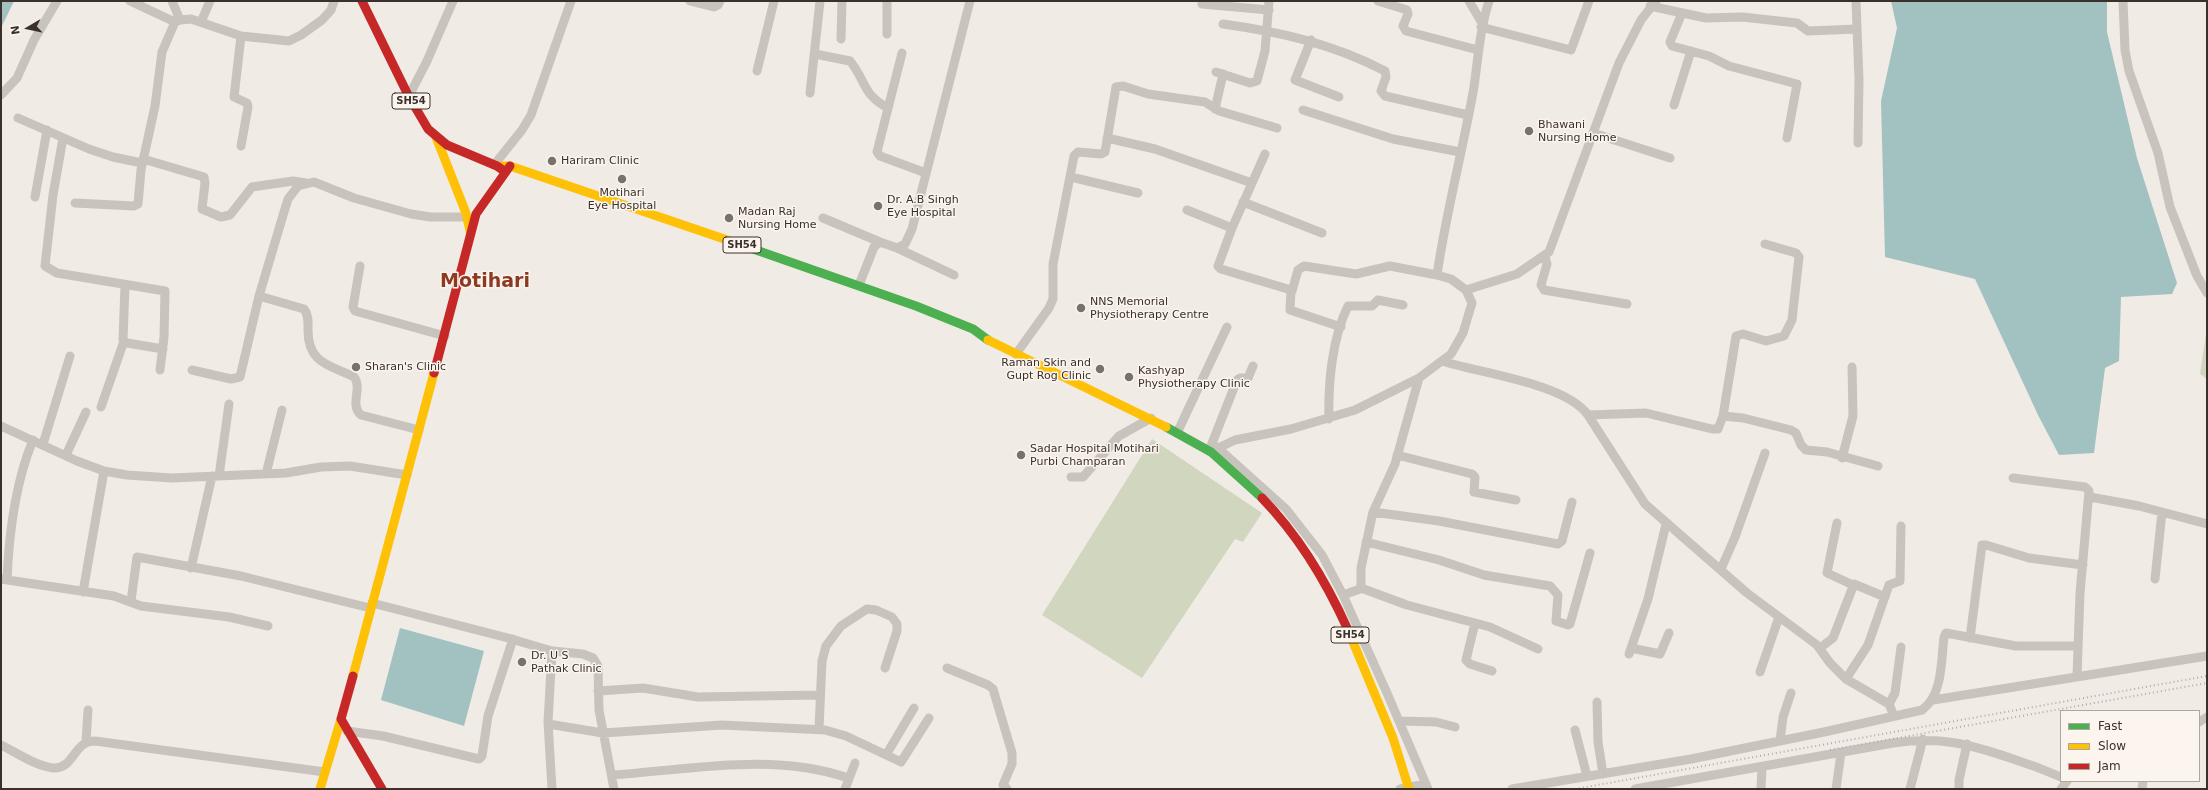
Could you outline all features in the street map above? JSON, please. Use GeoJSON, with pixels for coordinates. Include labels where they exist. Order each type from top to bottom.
{"type":"FeatureCollection","features":[{"type":"Feature","properties":{"kind":"main road","name":"SH54"},"geometry":{"type":"LineString","coordinates":[[362,1],[409,96],[428,129],[447,145],[508,170],[891,303],[970,336],[983,338]]}},
{"type":"Feature","properties":{"kind":"main road"},"geometry":{"type":"LineString","coordinates":[[436,137],[466,217],[470,232]]}},
{"type":"Feature","properties":{"kind":"main road","name":"SH54"},"geometry":{"type":"LineString","coordinates":[[508,170],[859,285],[972,329],[983,338],[1151,418],[1177,433],[1212,450],[1276,510],[1305,547],[1328,585],[1393,740],[1409,789]]}},
{"type":"Feature","properties":{"kind":"main road"},"geometry":{"type":"LineString","coordinates":[[320,789],[341,719],[407,475],[470,232],[476,214],[508,170]]}},
{"type":"Feature","properties":{"kind":"main road"},"geometry":{"type":"LineString","coordinates":[[341,719],[382,789]]}},
{"type":"Feature","properties":{"kind":"street"},"geometry":{"type":"LineString","coordinates":[[1,95],[17,78],[34,40],[57,1]]}},
{"type":"Feature","properties":{"kind":"street"},"geometry":{"type":"LineString","coordinates":[[130,1],[178,21],[201,22],[241,36],[283,41],[294,39],[322,20],[331,10],[334,1]]}},
{"type":"Feature","properties":{"kind":"street"},"geometry":{"type":"LineString","coordinates":[[75,203],[137,206],[143,161],[155,106],[162,52],[178,21],[172,1]]}},
{"type":"Feature","properties":{"kind":"street"},"geometry":{"type":"LineString","coordinates":[[201,22],[210,1]]}},
{"type":"Feature","properties":{"kind":"street"},"geometry":{"type":"LineString","coordinates":[[409,96],[427,61],[453,1]]}},
{"type":"Feature","properties":{"kind":"street"},"geometry":{"type":"LineString","coordinates":[[496,165],[522,130],[531,115],[571,1]]}},
{"type":"Feature","properties":{"kind":"street"},"geometry":{"type":"LineString","coordinates":[[690,1],[714,6],[718,5],[720,1]]}},
{"type":"Feature","properties":{"kind":"street"},"geometry":{"type":"LineString","coordinates":[[758,71],[774,1]]}},
{"type":"Feature","properties":{"kind":"street"},"geometry":{"type":"LineString","coordinates":[[810,93],[820,1]]}},
{"type":"Feature","properties":{"kind":"street"},"geometry":{"type":"LineString","coordinates":[[841,39],[842,1]]}},
{"type":"Feature","properties":{"kind":"street"},"geometry":{"type":"LineString","coordinates":[[887,34],[888,1]]}},
{"type":"Feature","properties":{"kind":"street"},"geometry":{"type":"LineString","coordinates":[[897,248],[904,244],[912,229],[970,1]]}},
{"type":"Feature","properties":{"kind":"street"},"geometry":{"type":"LineString","coordinates":[[1378,1],[1407,10],[1408,14],[1403,26],[1406,31],[1478,50]]}},
{"type":"Feature","properties":{"kind":"street"},"geometry":{"type":"LineString","coordinates":[[1469,1],[1482,25],[1571,50],[1589,1]]}},
{"type":"Feature","properties":{"kind":"street"},"geometry":{"type":"LineString","coordinates":[[1437,275],[1442,240],[1468,115],[1482,25],[1489,1]]}},
{"type":"Feature","properties":{"kind":"street"},"geometry":{"type":"LineString","coordinates":[[1856,1],[1859,80],[1858,143]]}},
{"type":"Feature","properties":{"kind":"street"},"geometry":{"type":"LineString","coordinates":[[2123,1],[2125,50],[2130,71],[2158,153],[2170,207],[2197,276],[2207,293]]}},
{"type":"Feature","properties":{"kind":"street"},"geometry":{"type":"LineString","coordinates":[[1202,4],[1269,6],[1264,57],[1257,81],[1250,83],[1219,73],[1215,109]]}},
{"type":"Feature","properties":{"kind":"street"},"geometry":{"type":"LineString","coordinates":[[1466,290],[1517,274],[1545,256],[1553,242],[1619,63],[1641,20],[1653,4],[1682,13],[1706,18],[1742,17],[1797,23],[1808,31],[1856,29]]}},
{"type":"Feature","properties":{"kind":"street"},"geometry":{"type":"LineString","coordinates":[[1682,13],[1670,44],[1712,57],[1729,66],[1796,83],[1798,88],[1791,111],[1788,138]]}},
{"type":"Feature","properties":{"kind":"street"},"geometry":{"type":"LineString","coordinates":[[1223,24],[1266,30],[1311,40],[1385,71],[1386,77],[1381,91],[1385,96],[1468,115]]}},
{"type":"Feature","properties":{"kind":"street"},"geometry":{"type":"LineString","coordinates":[[241,36],[234,97],[247,103],[248,107],[241,146]]}},
{"type":"Feature","properties":{"kind":"street"},"geometry":{"type":"LineString","coordinates":[[1311,40],[1296,80],[1339,97]]}},
{"type":"Feature","properties":{"kind":"street"},"geometry":{"type":"LineString","coordinates":[[1674,105],[1691,51]]}},
{"type":"Feature","properties":{"kind":"street"},"geometry":{"type":"LineString","coordinates":[[902,53],[878,153],[926,173]]}},
{"type":"Feature","properties":{"kind":"street"},"geometry":{"type":"LineString","coordinates":[[815,54],[850,61],[872,98],[888,108]]}},
{"type":"Feature","properties":{"kind":"street"},"geometry":{"type":"LineString","coordinates":[[1016,354],[1052,303],[1053,264],[1076,153],[1103,153],[1105,150],[1115,92],[1118,86],[1148,94],[1205,102],[1215,109],[1277,128]]}},
{"type":"Feature","properties":{"kind":"street"},"geometry":{"type":"LineString","coordinates":[[1303,110],[1393,139],[1460,152]]}},
{"type":"Feature","properties":{"kind":"street"},"geometry":{"type":"LineString","coordinates":[[18,118],[112,158],[143,161],[204,178],[205,183],[202,209],[221,217],[230,215],[252,187],[293,181],[308,183]]}},
{"type":"Feature","properties":{"kind":"street"},"geometry":{"type":"LineString","coordinates":[[35,197],[47,130]]}},
{"type":"Feature","properties":{"kind":"street"},"geometry":{"type":"LineString","coordinates":[[1593,133],[1670,158]]}},
{"type":"Feature","properties":{"kind":"street"},"geometry":{"type":"LineString","coordinates":[[63,138],[45,266],[57,273],[80,275],[124,286],[165,291],[163,349],[160,370]]}},
{"type":"Feature","properties":{"kind":"street"},"geometry":{"type":"LineString","coordinates":[[1107,138],[1155,150],[1252,183]]}},
{"type":"Feature","properties":{"kind":"street"},"geometry":{"type":"LineString","coordinates":[[1265,154],[1218,262],[1219,268],[1292,291]]}},
{"type":"Feature","properties":{"kind":"street"},"geometry":{"type":"LineString","coordinates":[[1071,177],[1138,193]]}},
{"type":"Feature","properties":{"kind":"street"},"geometry":{"type":"LineString","coordinates":[[192,370],[231,379],[240,378],[259,296],[288,199],[298,186],[314,182],[354,198],[411,214],[431,217],[466,217]]}},
{"type":"Feature","properties":{"kind":"street"},"geometry":{"type":"LineString","coordinates":[[1243,202],[1322,233]]}},
{"type":"Feature","properties":{"kind":"street"},"geometry":{"type":"LineString","coordinates":[[1187,210],[1232,228]]}},
{"type":"Feature","properties":{"kind":"street"},"geometry":{"type":"LineString","coordinates":[[823,218],[897,248],[954,275]]}},
{"type":"Feature","properties":{"kind":"street"},"geometry":{"type":"LineString","coordinates":[[859,285],[874,247],[880,242]]}},
{"type":"Feature","properties":{"kind":"street"},"geometry":{"type":"LineString","coordinates":[[1588,415],[1646,414],[1714,430],[1719,427],[1723,416],[1737,334],[1743,334],[1765,341],[1784,336],[1792,320],[1799,257],[1796,253],[1765,244]]}},
{"type":"Feature","properties":{"kind":"street"},"geometry":{"type":"LineString","coordinates":[[1545,256],[1547,264],[1541,285],[1544,290],[1627,304]]}},
{"type":"Feature","properties":{"kind":"street"},"geometry":{"type":"LineString","coordinates":[[360,266],[353,307],[355,311],[444,336]]}},
{"type":"Feature","properties":{"kind":"street"},"geometry":{"type":"LineString","coordinates":[[1212,450],[1235,440],[1329,419],[1355,410],[1419,378],[1450,354],[1463,333],[1472,303],[1466,290],[1451,279],[1390,266],[1356,274],[1304,266],[1298,270],[1292,291],[1290,310],[1341,327]]}},
{"type":"Feature","properties":{"kind":"street"},"geometry":{"type":"LineString","coordinates":[[101,407],[124,341],[122,336],[124,286]]}},
{"type":"Feature","properties":{"kind":"street"},"geometry":{"type":"LineString","coordinates":[[259,296],[304,309],[308,314],[308,342],[311,350],[334,370],[354,377],[358,384],[355,407],[361,416],[419,430]]}},
{"type":"Feature","properties":{"kind":"street"},"geometry":{"type":"LineString","coordinates":[[1329,419],[1329,385],[1333,357],[1349,305],[1371,306],[1378,300],[1403,306]]}},
{"type":"Feature","properties":{"kind":"street"},"geometry":{"type":"LineString","coordinates":[[1177,433],[1227,327]]}},
{"type":"Feature","properties":{"kind":"street"},"geometry":{"type":"LineString","coordinates":[[124,341],[163,349]]}},
{"type":"Feature","properties":{"kind":"street"},"geometry":{"type":"LineString","coordinates":[[43,444],[70,356]]}},
{"type":"Feature","properties":{"kind":"street"},"geometry":{"type":"LineString","coordinates":[[1442,361],[1515,379],[1558,394],[1578,404],[1588,415],[1639,496],[1666,524],[1747,593],[1820,648],[1830,663],[1846,679],[1889,704],[1894,716]]}},
{"type":"Feature","properties":{"kind":"street"},"geometry":{"type":"LineString","coordinates":[[1212,450],[1237,380],[1240,378],[1248,378],[1253,366]]}},
{"type":"Feature","properties":{"kind":"street"},"geometry":{"type":"LineString","coordinates":[[1842,458],[1854,416],[1852,367]]}},
{"type":"Feature","properties":{"kind":"street"},"geometry":{"type":"LineString","coordinates":[[1361,588],[1361,568],[1373,512],[1385,489],[1398,455],[1419,378]]}},
{"type":"Feature","properties":{"kind":"street"},"geometry":{"type":"LineString","coordinates":[[191,568],[215,476],[229,404]]}},
{"type":"Feature","properties":{"kind":"street"},"geometry":{"type":"LineString","coordinates":[[266,474],[282,410]]}},
{"type":"Feature","properties":{"kind":"street"},"geometry":{"type":"LineString","coordinates":[[66,455],[86,412]]}},
{"type":"Feature","properties":{"kind":"street"},"geometry":{"type":"LineString","coordinates":[[1723,416],[1743,418],[1793,431],[1801,445],[1806,450],[1827,452],[1842,458],[1878,466]]}},
{"type":"Feature","properties":{"kind":"street"},"geometry":{"type":"LineString","coordinates":[[1071,477],[1084,477],[1119,436],[1151,418]]}},
{"type":"Feature","properties":{"kind":"street"},"geometry":{"type":"LineString","coordinates":[[1,426],[104,471],[127,475],[172,478],[266,474],[350,466],[407,475]]}},
{"type":"Feature","properties":{"kind":"street"},"geometry":{"type":"LineString","coordinates":[[33,440],[26,455],[12,522],[4,579],[131,601],[142,606],[229,617],[268,626]]}},
{"type":"Feature","properties":{"kind":"street"},"geometry":{"type":"LineString","coordinates":[[1212,450],[1264,488],[1305,532],[1322,555],[1343,595],[1427,787],[1400,789]]}},
{"type":"Feature","properties":{"kind":"street"},"geometry":{"type":"LineString","coordinates":[[1721,570],[1735,537],[1765,453]]}},
{"type":"Feature","properties":{"kind":"street"},"geometry":{"type":"LineString","coordinates":[[1398,455],[1472,474],[1475,477],[1474,492],[1516,500]]}},
{"type":"Feature","properties":{"kind":"street"},"geometry":{"type":"LineString","coordinates":[[84,592],[104,471]]}},
{"type":"Feature","properties":{"kind":"street"},"geometry":{"type":"LineString","coordinates":[[2013,478],[2085,487],[2088,489],[2090,497],[2083,565],[2077,676]]}},
{"type":"Feature","properties":{"kind":"street"},"geometry":{"type":"LineString","coordinates":[[2090,497],[2162,512],[2207,524]]}},
{"type":"Feature","properties":{"kind":"street"},"geometry":{"type":"LineString","coordinates":[[1373,512],[1439,521],[1558,544],[1562,541],[1572,502]]}},
{"type":"Feature","properties":{"kind":"street"},"geometry":{"type":"LineString","coordinates":[[2156,579],[2162,512]]}},
{"type":"Feature","properties":{"kind":"street"},"geometry":{"type":"LineString","coordinates":[[1837,523],[1827,573],[1853,585],[1857,583],[1885,597]]}},
{"type":"Feature","properties":{"kind":"street"},"geometry":{"type":"LineString","coordinates":[[1666,524],[1648,599],[1630,651],[1658,654],[1669,633]]}},
{"type":"Feature","properties":{"kind":"street"},"geometry":{"type":"LineString","coordinates":[[1846,679],[1868,645],[1890,584],[1900,581],[1901,526]]}},
{"type":"Feature","properties":{"kind":"street"},"geometry":{"type":"LineString","coordinates":[[1366,542],[1438,560],[1484,575],[1550,586],[1558,595],[1556,621],[1568,625],[1570,624],[1590,553]]}},
{"type":"Feature","properties":{"kind":"street"},"geometry":{"type":"LineString","coordinates":[[1970,638],[1982,545],[2029,558],[2083,565]]}},
{"type":"Feature","properties":{"kind":"street"},"geometry":{"type":"LineString","coordinates":[[131,601],[137,557],[241,576],[513,639],[552,651],[583,654],[593,658],[598,666],[598,691],[603,733],[614,789]]}},
{"type":"Feature","properties":{"kind":"street"},"geometry":{"type":"LineString","coordinates":[[1820,648],[1833,638],[1853,585]]}},
{"type":"Feature","properties":{"kind":"street"},"geometry":{"type":"LineString","coordinates":[[1343,595],[1361,588],[1408,605],[1500,631],[1521,643],[1538,649]]}},
{"type":"Feature","properties":{"kind":"street"},"geometry":{"type":"LineString","coordinates":[[819,729],[820,695],[826,646],[841,626],[867,609],[876,610],[892,617],[897,624],[897,631],[885,668]]}},
{"type":"Feature","properties":{"kind":"street"},"geometry":{"type":"LineString","coordinates":[[1760,672],[1779,617]]}},
{"type":"Feature","properties":{"kind":"street"},"geometry":{"type":"LineString","coordinates":[[1475,623],[1466,660],[1470,664],[1492,671]]}},
{"type":"Feature","properties":{"kind":"street"},"geometry":{"type":"LineString","coordinates":[[1512,789],[1604,774],[1780,741],[1922,710],[1933,700],[1937,690],[1944,635],[1948,633],[2016,646],[2078,646]]}},
{"type":"Feature","properties":{"kind":"street"},"geometry":{"type":"LineString","coordinates":[[347,731],[383,736],[479,760],[482,756],[490,708],[513,639]]}},
{"type":"Feature","properties":{"kind":"street"},"geometry":{"type":"LineString","coordinates":[[1889,704],[1895,693],[1901,647]]}},
{"type":"Feature","properties":{"kind":"street"},"geometry":{"type":"LineString","coordinates":[[552,651],[549,675],[548,724],[552,789]]}},
{"type":"Feature","properties":{"kind":"street"},"geometry":{"type":"LineString","coordinates":[[1933,700],[2207,656]]}},
{"type":"Feature","properties":{"kind":"street"},"geometry":{"type":"LineString","coordinates":[[947,668],[988,685],[993,689],[1013,760],[1002,785],[1007,789]]}},
{"type":"Feature","properties":{"kind":"street"},"geometry":{"type":"LineString","coordinates":[[598,691],[643,688],[698,697],[820,695]]}},
{"type":"Feature","properties":{"kind":"street"},"geometry":{"type":"LineString","coordinates":[[1780,741],[1782,717],[1791,693]]}},
{"type":"Feature","properties":{"kind":"street"},"geometry":{"type":"LineString","coordinates":[[1597,702],[1598,742],[1604,774]]}},
{"type":"Feature","properties":{"kind":"street"},"geometry":{"type":"LineString","coordinates":[[886,755],[914,708]]}},
{"type":"Feature","properties":{"kind":"street"},"geometry":{"type":"LineString","coordinates":[[86,742],[88,710]]}},
{"type":"Feature","properties":{"kind":"street"},"geometry":{"type":"LineString","coordinates":[[548,724],[603,733],[722,725],[819,729],[846,736],[899,762],[903,760],[929,718]]}},
{"type":"Feature","properties":{"kind":"street"},"geometry":{"type":"LineString","coordinates":[[1398,721],[1436,722],[1455,727]]}},
{"type":"Feature","properties":{"kind":"street"},"geometry":{"type":"LineString","coordinates":[[1575,730],[1587,776]]}},
{"type":"Feature","properties":{"kind":"street"},"geometry":{"type":"LineString","coordinates":[[1910,789],[1923,739]]}},
{"type":"Feature","properties":{"kind":"street"},"geometry":{"type":"LineString","coordinates":[[1635,789],[1677,786],[1762,767],[1923,739],[1967,744],[2035,766],[2060,778]]}},
{"type":"Feature","properties":{"kind":"street"},"geometry":{"type":"LineString","coordinates":[[2,747],[37,763],[53,768],[68,762],[81,745],[86,742],[192,753],[325,772]]}},
{"type":"Feature","properties":{"kind":"street"},"geometry":{"type":"LineString","coordinates":[[1959,789],[1959,780],[1967,744]]}},
{"type":"Feature","properties":{"kind":"street"},"geometry":{"type":"LineString","coordinates":[[1836,789],[1841,753]]}},
{"type":"Feature","properties":{"kind":"street"},"geometry":{"type":"LineString","coordinates":[[844,789],[855,763]]}},
{"type":"Feature","properties":{"kind":"street"},"geometry":{"type":"LineString","coordinates":[[612,775],[769,765],[807,767],[826,770],[848,778]]}},
{"type":"Feature","properties":{"kind":"street"},"geometry":{"type":"LineString","coordinates":[[1761,789],[1762,767]]}},
{"type":"Feature","properties":{"kind":"green space"},"geometry":{"type":"Polygon","coordinates":[[[2207,327],[2207,379],[2200,374],[2207,327]]]}},
{"type":"Feature","properties":{"kind":"green space"},"geometry":{"type":"Polygon","coordinates":[[[1152,439],[1262,513],[1243,542],[1235,539],[1142,678],[1042,615],[1152,439]]]}},
{"type":"Feature","properties":{"kind":"water"},"geometry":{"type":"Polygon","coordinates":[[[1,1],[14,1],[1,28],[1,1]]]}},
{"type":"Feature","properties":{"kind":"water"},"geometry":{"type":"Polygon","coordinates":[[[1891,1],[2107,1],[2107,32],[2137,158],[2177,283],[2172,294],[2121,297],[2119,361],[2105,368],[2094,453],[2059,455],[2038,415],[1975,279],[1885,257],[1881,101],[1897,28],[1891,1]]]}},
{"type":"Feature","properties":{"kind":"water"},"geometry":{"type":"Polygon","coordinates":[[[400,628],[484,651],[464,726],[381,700],[400,628]]]}},
{"type":"Feature","properties":{"kind":"railway"},"geometry":{"type":"LineString","coordinates":[[1575,789],[2207,676]]}},
{"type":"Feature","properties":{"kind":"railway"},"geometry":{"type":"LineString","coordinates":[[1830,750],[2207,683]]}},
{"type":"Feature","properties":{"kind":"traffic: fast"},"geometry":{"type":"LineString","coordinates":[[736,243],[916,306],[973,329],[988,340]]}},
{"type":"Feature","properties":{"kind":"traffic: fast"},"geometry":{"type":"LineString","coordinates":[[1166,427],[1211,452],[1262,498]]}},
{"type":"Feature","properties":{"kind":"traffic: slow"},"geometry":{"type":"LineString","coordinates":[[436,137],[466,213],[470,231]]}},
{"type":"Feature","properties":{"kind":"traffic: slow"},"geometry":{"type":"LineString","coordinates":[[497,166],[510,166],[736,243]]}},
{"type":"Feature","properties":{"kind":"traffic: slow"},"geometry":{"type":"LineString","coordinates":[[988,340],[1166,427]]}},
{"type":"Feature","properties":{"kind":"traffic: slow"},"geometry":{"type":"LineString","coordinates":[[353,676],[434,373]]}},
{"type":"Feature","properties":{"kind":"traffic: slow"},"geometry":{"type":"LineString","coordinates":[[1348,630],[1393,738],[1409,789]]}},
{"type":"Feature","properties":{"kind":"traffic: slow"},"geometry":{"type":"LineString","coordinates":[[320,789],[341,719]]}},
{"type":"Feature","properties":{"kind":"traffic: jam"},"geometry":{"type":"LineString","coordinates":[[362,1],[408,95],[428,129],[447,145],[497,166],[504,171]]}},
{"type":"Feature","properties":{"kind":"traffic: jam"},"geometry":{"type":"LineString","coordinates":[[434,373],[476,214],[510,166]]}},
{"type":"Feature","properties":{"kind":"traffic: jam"},"geometry":{"type":"LineString","coordinates":[[1262,498],[1288,528],[1311,560],[1331,594],[1348,630]]}},
{"type":"Feature","properties":{"kind":"traffic: jam"},"geometry":{"type":"LineString","coordinates":[[353,676],[341,719],[382,789]]}},
{"type":"Feature","properties":{"kind":"place","name":"Bhawani Nursing Home"},"geometry":{"type":"Point","coordinates":[1529,131]}},
{"type":"Feature","properties":{"kind":"place","name":"Hariram Clinic"},"geometry":{"type":"Point","coordinates":[552,161]}},
{"type":"Feature","properties":{"kind":"place","name":"Motihari Eye Hospital"},"geometry":{"type":"Point","coordinates":[622,179]}},
{"type":"Feature","properties":{"kind":"place","name":"Dr. A.B Singh Eye Hospital"},"geometry":{"type":"Point","coordinates":[878,206]}},
{"type":"Feature","properties":{"kind":"place","name":"Madan Raj Nursing Home"},"geometry":{"type":"Point","coordinates":[729,218]}},
{"type":"Feature","properties":{"kind":"place","name":"NNS Memorial Physiotherapy Centre"},"geometry":{"type":"Point","coordinates":[1081,308]}},
{"type":"Feature","properties":{"kind":"place","name":"Sharan's Clinic"},"geometry":{"type":"Point","coordinates":[356,367]}},
{"type":"Feature","properties":{"kind":"place","name":"Raman Skin and Gupt Rog Clinic"},"geometry":{"type":"Point","coordinates":[1100,369]}},
{"type":"Feature","properties":{"kind":"place","name":"Kashyap Physiotherapy Clinic"},"geometry":{"type":"Point","coordinates":[1129,377]}},
{"type":"Feature","properties":{"kind":"place","name":"Sadar Hospital Motihari Purbi Champaran"},"geometry":{"type":"Point","coordinates":[1021,455]}},
{"type":"Feature","properties":{"kind":"place","name":"Dr. U S Pathak Clinic"},"geometry":{"type":"Point","coordinates":[522,662]}},
{"type":"Feature","properties":{"kind":"district","name":"Motihari"},"geometry":{"type":"Point","coordinates":[485,282]}}]}
